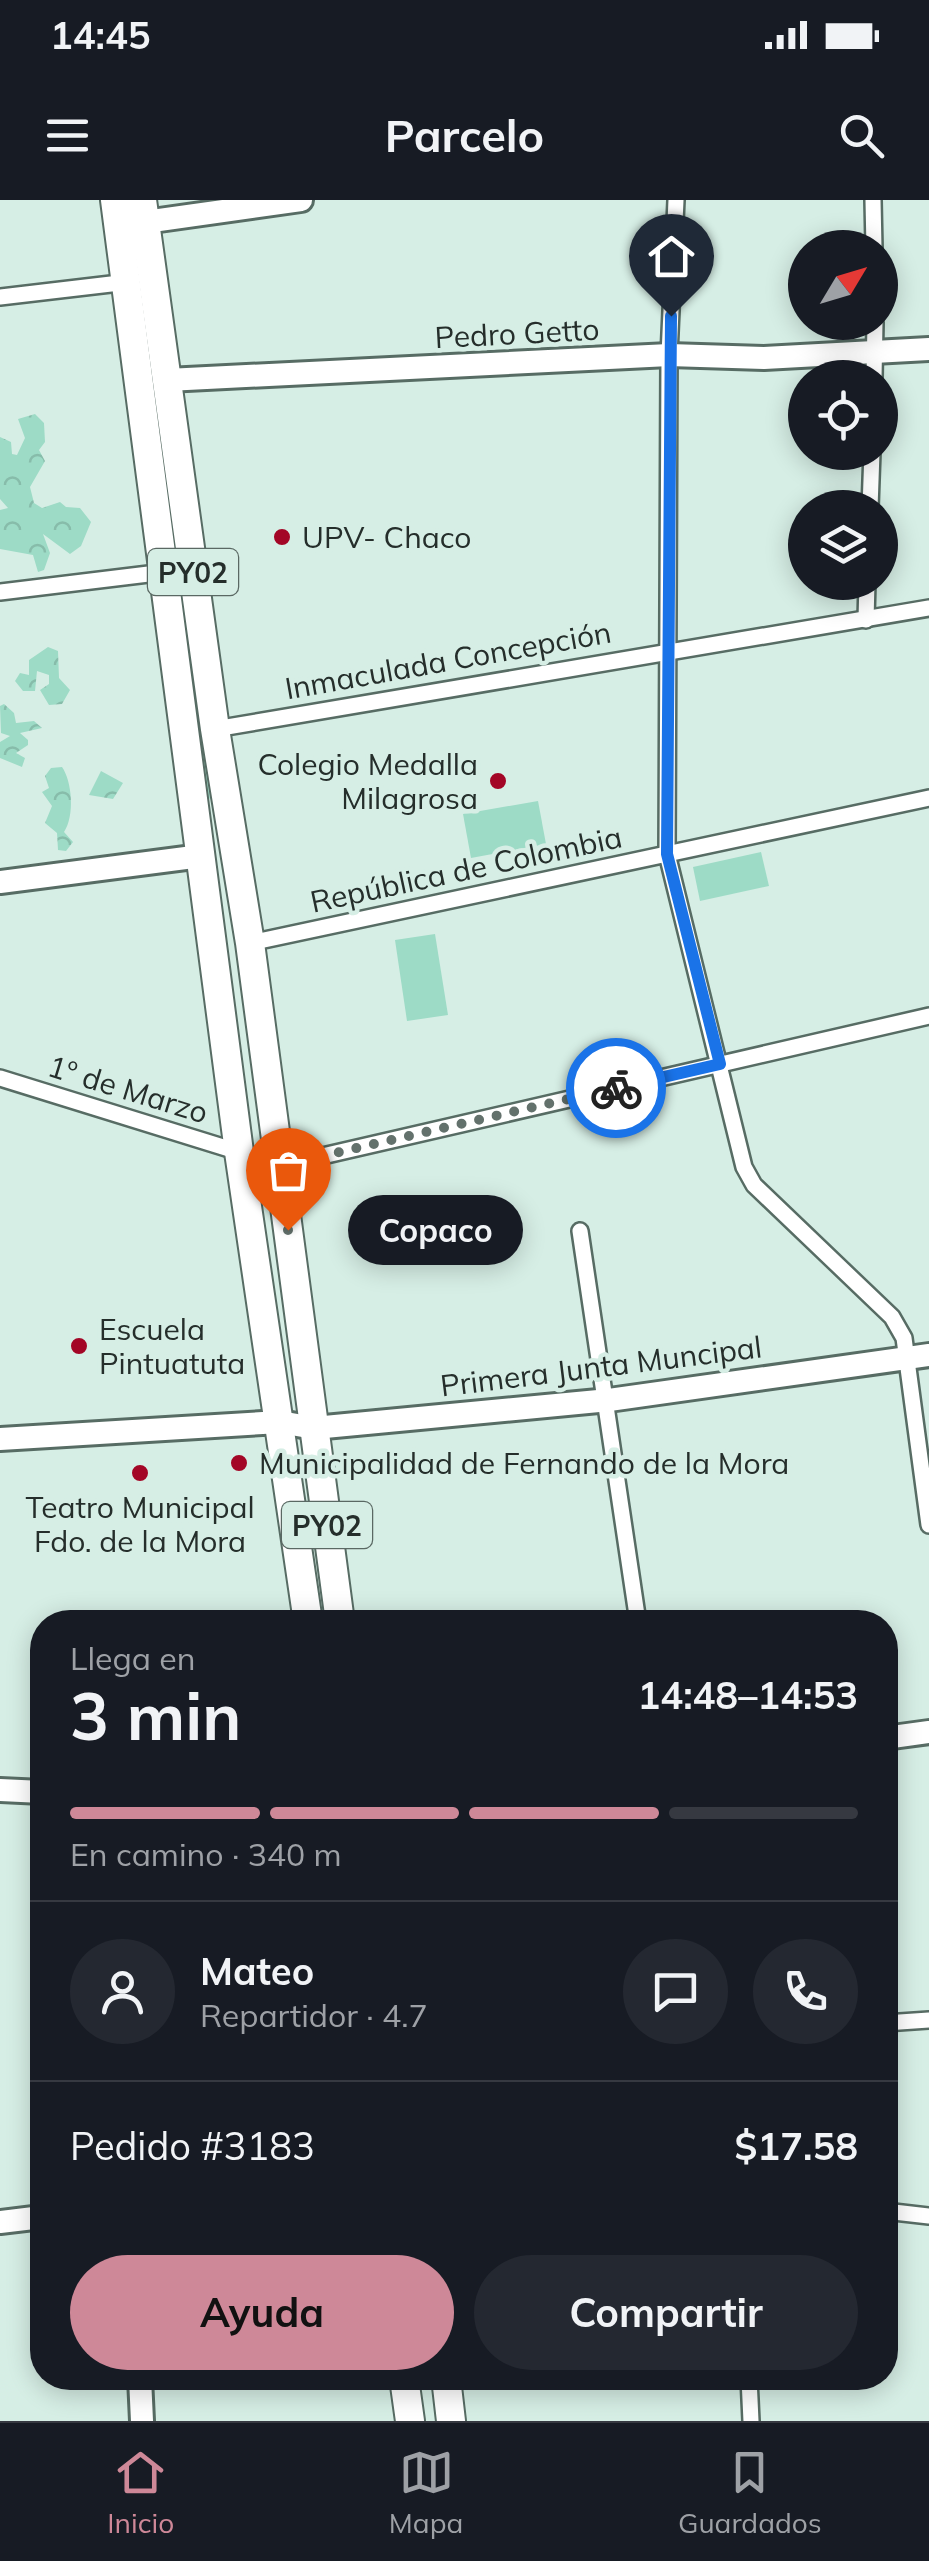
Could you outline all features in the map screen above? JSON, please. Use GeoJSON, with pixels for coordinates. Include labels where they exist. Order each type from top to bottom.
{"type":"FeatureCollection","features":[{"type":"Feature","properties":{"kind":"highway","name":"PY02"},"geometry":{"type":"LineString","coordinates":[[116,200],[239,1152],[306,1610]]}},
{"type":"Feature","properties":{"kind":"highway","name":"PY02"},"geometry":{"type":"LineString","coordinates":[[144,211],[214,729],[250,943],[338,1610]]}},
{"type":"Feature","properties":{"kind":"highway"},"geometry":{"type":"LineString","coordinates":[[208,903],[242,896]]}},
{"type":"Feature","properties":{"kind":"highway"},"geometry":{"type":"LineString","coordinates":[[406,2390],[410,2421]]}},
{"type":"Feature","properties":{"kind":"highway"},"geometry":{"type":"LineString","coordinates":[[447,2390],[451,2421]]}},
{"type":"Feature","properties":{"kind":"street"},"geometry":{"type":"LineString","coordinates":[[144,211],[301,200]]}},
{"type":"Feature","properties":{"kind":"street"},"geometry":{"type":"LineString","coordinates":[[676,200],[669,355],[667,854],[744,1168],[754,1185],[892,1318],[919,1356],[929,1525]]}},
{"type":"Feature","properties":{"kind":"street"},"geometry":{"type":"LineString","coordinates":[[873,200],[874,230]]}},
{"type":"Feature","properties":{"kind":"street"},"geometry":{"type":"LineString","coordinates":[[0,298],[128,282]]}},
{"type":"Feature","properties":{"kind":"street"},"geometry":{"type":"LineString","coordinates":[[875,340],[875,360]]}},
{"type":"Feature","properties":{"kind":"street","name":"Pedro Getto"},"geometry":{"type":"LineString","coordinates":[[167,380],[669,355],[764,358],[929,349]]}},
{"type":"Feature","properties":{"kind":"street"},"geometry":{"type":"LineString","coordinates":[[0,592],[166,572]]}},
{"type":"Feature","properties":{"kind":"street"},"geometry":{"type":"LineString","coordinates":[[866,620],[867,600]]}},
{"type":"Feature","properties":{"kind":"street","name":"Inmaculada Concepción"},"geometry":{"type":"LineString","coordinates":[[214,729],[668,649],[929,608]]}},
{"type":"Feature","properties":{"kind":"street","name":"República de Colombia"},"geometry":{"type":"LineString","coordinates":[[250,943],[929,798]]}},
{"type":"Feature","properties":{"kind":"street"},"geometry":{"type":"LineString","coordinates":[[0,882],[201,856]]}},
{"type":"Feature","properties":{"kind":"street"},"geometry":{"type":"LineString","coordinates":[[279,1166],[929,1016]]}},
{"type":"Feature","properties":{"kind":"street","name":"1º de Marzo"},"geometry":{"type":"LineString","coordinates":[[0,1078],[239,1152]]}},
{"type":"Feature","properties":{"kind":"street"},"geometry":{"type":"LineString","coordinates":[[580,1231],[636,1610]]}},
{"type":"Feature","properties":{"kind":"street","name":"Primera Junta Muncipal"},"geometry":{"type":"LineString","coordinates":[[0,1439],[280,1422],[314,1428],[608,1400],[919,1356]]}},
{"type":"Feature","properties":{"kind":"street"},"geometry":{"type":"LineString","coordinates":[[898,1736],[929,1732]]}},
{"type":"Feature","properties":{"kind":"street"},"geometry":{"type":"LineString","coordinates":[[0,1790],[30,1791]]}},
{"type":"Feature","properties":{"kind":"street"},"geometry":{"type":"LineString","coordinates":[[898,2022],[929,2020]]}},
{"type":"Feature","properties":{"kind":"street"},"geometry":{"type":"LineString","coordinates":[[898,2212],[929,2216]]}},
{"type":"Feature","properties":{"kind":"street"},"geometry":{"type":"LineString","coordinates":[[0,2222],[30,2218]]}},
{"type":"Feature","properties":{"kind":"street"},"geometry":{"type":"LineString","coordinates":[[141,2390],[142,2421]]}},
{"type":"Feature","properties":{"kind":"street"},"geometry":{"type":"LineString","coordinates":[[750,2390],[752,2421]]}},
{"type":"Feature","properties":{"kind":"green space"},"geometry":{"type":"Polygon","coordinates":[[[128,200],[133,208],[211,799],[208,798],[128,200]]]}},
{"type":"Feature","properties":{"kind":"green space"},"geometry":{"type":"Polygon","coordinates":[[[35,414],[44,423],[45,442],[39,450],[45,461],[30,487],[34,503],[42,508],[60,502],[66,507],[80,508],[91,522],[81,546],[70,554],[43,534],[50,553],[44,570],[38,572],[33,555],[0,549],[0,510],[8,508],[0,499],[0,437],[11,442],[12,454],[17,455],[25,438],[18,419],[35,414]]]}},
{"type":"Feature","properties":{"kind":"green space"},"geometry":{"type":"Polygon","coordinates":[[[48,647],[58,651],[59,678],[70,690],[62,704],[49,705],[40,690],[49,684],[49,675],[37,671],[35,691],[23,691],[15,681],[20,673],[29,675],[29,660],[48,647]]]}},
{"type":"Feature","properties":{"kind":"green space"},"geometry":{"type":"Polygon","coordinates":[[[4,704],[14,713],[16,723],[34,721],[42,728],[20,733],[28,740],[28,745],[16,753],[25,758],[22,767],[0,758],[0,742],[10,736],[1,733],[0,706],[4,704]]]}},
{"type":"Feature","properties":{"kind":"green space"},"geometry":{"type":"Polygon","coordinates":[[[62,767],[70,790],[70,817],[64,832],[73,842],[66,851],[58,850],[57,833],[45,823],[52,806],[42,792],[49,788],[45,776],[51,768],[62,767]]]}},
{"type":"Feature","properties":{"kind":"green space"},"geometry":{"type":"Polygon","coordinates":[[[101,771],[123,783],[113,799],[89,795],[101,771]]]}},
{"type":"Feature","properties":{"kind":"green space"},"geometry":{"type":"Polygon","coordinates":[[[538,801],[546,844],[471,858],[463,814],[538,801]]]}},
{"type":"Feature","properties":{"kind":"green space"},"geometry":{"type":"Polygon","coordinates":[[[761,852],[769,886],[700,901],[693,867],[761,852]]]}},
{"type":"Feature","properties":{"kind":"green space"},"geometry":{"type":"Polygon","coordinates":[[[435,934],[448,1015],[407,1021],[395,940],[435,934]]]}},
{"type":"Feature","properties":{"kind":"way so far"},"geometry":{"type":"LineString","coordinates":[[288,1230],[279,1166],[616,1088]]}},
{"type":"Feature","properties":{"kind":"place","name":"UPV- Chaco"},"geometry":{"type":"Point","coordinates":[282,537]}},
{"type":"Feature","properties":{"kind":"place","name":"Colegio Medalla Milagrosa"},"geometry":{"type":"Point","coordinates":[498,781]}},
{"type":"Feature","properties":{"kind":"place","name":"Copaco"},"geometry":{"type":"Point","coordinates":[288,1230]}},
{"type":"Feature","properties":{"kind":"place","name":"Escuela Pintuatuta"},"geometry":{"type":"Point","coordinates":[79,1346]}},
{"type":"Feature","properties":{"kind":"place","name":"Municipalidad de Fernando de la Mora"},"geometry":{"type":"Point","coordinates":[239,1463]}},
{"type":"Feature","properties":{"kind":"place","name":"Teatro Municipal Fdo. de la Mora"},"geometry":{"type":"Point","coordinates":[140,1473]}},
{"type":"Feature","properties":{"kind":"route"},"geometry":{"type":"LineString","coordinates":[[616,1088],[720,1064],[667,854],[671,316]]}}]}
